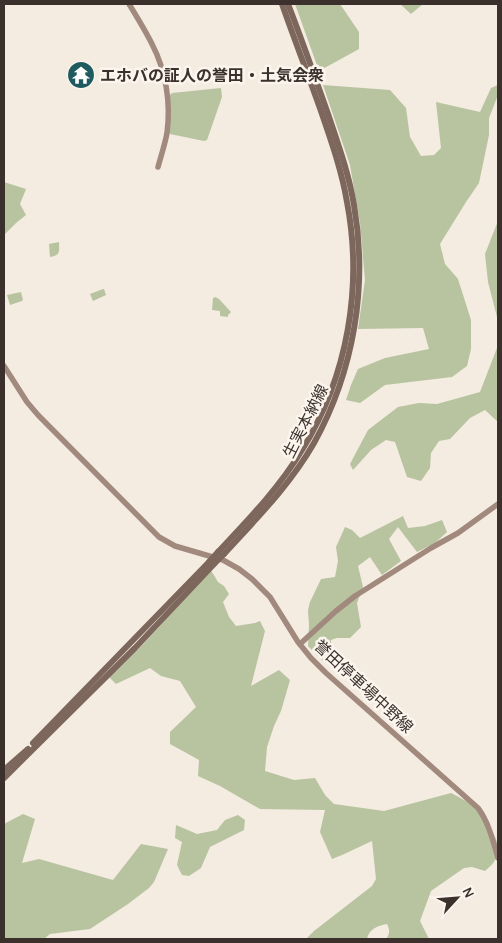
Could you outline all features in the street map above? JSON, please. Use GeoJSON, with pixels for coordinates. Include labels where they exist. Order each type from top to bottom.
{"type":"FeatureCollection","features":[{"type":"Feature","properties":{"kind":"main road"},"geometry":{"type":"LineString","coordinates":[[129,4],[158,56],[167,92],[166,136],[158,167]]}},
{"type":"Feature","properties":{"kind":"main road","name":"生実本納線"},"geometry":{"type":"LineString","coordinates":[[221,553],[270,496],[318,423],[336,378],[351,310],[353,244],[344,184],[335,152],[282,4]]}},
{"type":"Feature","properties":{"kind":"main road","name":"生実本納線"},"geometry":{"type":"LineString","coordinates":[[4,777],[280,491],[314,442],[336,393],[350,348],[358,297],[359,248],[356,218],[340,149],[288,4]]}},
{"type":"Feature","properties":{"kind":"main road","name":"誉田停車場中野線"},"geometry":{"type":"LineString","coordinates":[[4,366],[27,402],[38,415],[159,537],[169,543],[223,560],[252,578],[270,597],[300,644],[326,673],[478,808],[490,830],[498,858]]}},
{"type":"Feature","properties":{"kind":"main road"},"geometry":{"type":"LineString","coordinates":[[300,644],[355,596],[458,533],[498,504]]}},
{"type":"Feature","properties":{"kind":"main road"},"geometry":{"type":"LineString","coordinates":[[4,770],[29,750]]}},
{"type":"Feature","properties":{"kind":"main road"},"geometry":{"type":"LineString","coordinates":[[4,783],[29,750]]}},
{"type":"Feature","properties":{"kind":"green space"},"geometry":{"type":"Polygon","coordinates":[[[295,4],[340,4],[359,32],[359,49],[319,71],[295,4]]]}},
{"type":"Feature","properties":{"kind":"green space"},"geometry":{"type":"Polygon","coordinates":[[[400,4],[423,4],[411,14],[400,4]]]}},
{"type":"Feature","properties":{"kind":"green space"},"geometry":{"type":"Polygon","coordinates":[[[323,85],[390,90],[406,108],[410,137],[421,156],[434,155],[441,148],[436,102],[480,112],[491,88],[498,85],[498,95],[489,118],[489,135],[479,183],[440,244],[445,264],[458,279],[471,320],[471,349],[467,366],[452,377],[385,385],[360,403],[346,400],[358,369],[385,358],[429,349],[423,328],[358,329],[365,280],[360,223],[350,165],[323,85]]]}},
{"type":"Feature","properties":{"kind":"green space"},"geometry":{"type":"Polygon","coordinates":[[[221,88],[222,97],[207,140],[170,134],[170,95],[172,93],[221,88]]]}},
{"type":"Feature","properties":{"kind":"green space"},"geometry":{"type":"Polygon","coordinates":[[[4,182],[26,189],[20,204],[26,215],[4,235],[4,182]]]}},
{"type":"Feature","properties":{"kind":"green space"},"geometry":{"type":"Polygon","coordinates":[[[498,221],[498,321],[488,282],[485,254],[498,221]]]}},
{"type":"Feature","properties":{"kind":"green space"},"geometry":{"type":"Polygon","coordinates":[[[59,242],[59,252],[50,257],[49,244],[59,242]]]}},
{"type":"Feature","properties":{"kind":"green space"},"geometry":{"type":"Polygon","coordinates":[[[104,289],[106,295],[93,301],[90,294],[104,289]]]}},
{"type":"Feature","properties":{"kind":"green space"},"geometry":{"type":"Polygon","coordinates":[[[21,292],[23,300],[10,305],[7,295],[21,292]]]}},
{"type":"Feature","properties":{"kind":"green space"},"geometry":{"type":"Polygon","coordinates":[[[215,297],[231,312],[228,317],[220,316],[220,311],[212,310],[213,298],[215,297]]]}},
{"type":"Feature","properties":{"kind":"green space"},"geometry":{"type":"Polygon","coordinates":[[[498,323],[498,422],[485,410],[470,418],[450,439],[439,441],[431,453],[430,468],[421,481],[407,477],[395,442],[386,440],[371,450],[353,470],[350,464],[368,430],[398,407],[419,403],[437,404],[480,392],[497,348],[498,323]]]}},
{"type":"Feature","properties":{"kind":"green space"},"geometry":{"type":"Polygon","coordinates":[[[403,516],[408,528],[425,526],[442,520],[447,532],[435,543],[417,552],[398,527],[389,539],[401,561],[382,575],[370,557],[358,566],[363,587],[357,603],[361,627],[350,638],[331,640],[332,657],[323,661],[308,646],[308,610],[321,579],[335,577],[338,561],[336,547],[345,527],[352,530],[360,538],[403,516]]]}},
{"type":"Feature","properties":{"kind":"green space"},"geometry":{"type":"Polygon","coordinates":[[[209,567],[218,582],[224,586],[229,594],[223,602],[229,617],[236,626],[260,621],[265,631],[251,686],[279,670],[290,680],[281,711],[267,747],[265,771],[294,780],[315,778],[325,795],[334,804],[384,811],[451,793],[472,805],[490,827],[498,847],[497,855],[491,865],[485,871],[472,867],[464,868],[431,891],[420,921],[429,939],[386,939],[389,932],[387,924],[374,928],[367,939],[306,939],[372,886],[376,879],[372,841],[332,859],[320,832],[325,810],[260,809],[220,786],[198,776],[199,760],[170,744],[170,732],[196,707],[180,681],[161,676],[150,668],[116,684],[109,677],[162,624],[209,567]]]}},
{"type":"Feature","properties":{"kind":"green space"},"geometry":{"type":"Polygon","coordinates":[[[23,814],[35,819],[22,863],[39,859],[113,880],[141,844],[168,849],[154,882],[149,888],[90,929],[50,934],[44,939],[4,939],[4,824],[23,814]]]}},
{"type":"Feature","properties":{"kind":"green space"},"geometry":{"type":"Polygon","coordinates":[[[238,815],[245,820],[244,830],[210,847],[201,868],[189,876],[182,875],[177,865],[182,842],[175,838],[176,825],[197,834],[217,830],[225,820],[238,815]]]}},
{"type":"Feature","properties":{"kind":"place","name":"エホバの証人の誉田・土気会衆"},"geometry":{"type":"Point","coordinates":[81,75]}}]}
